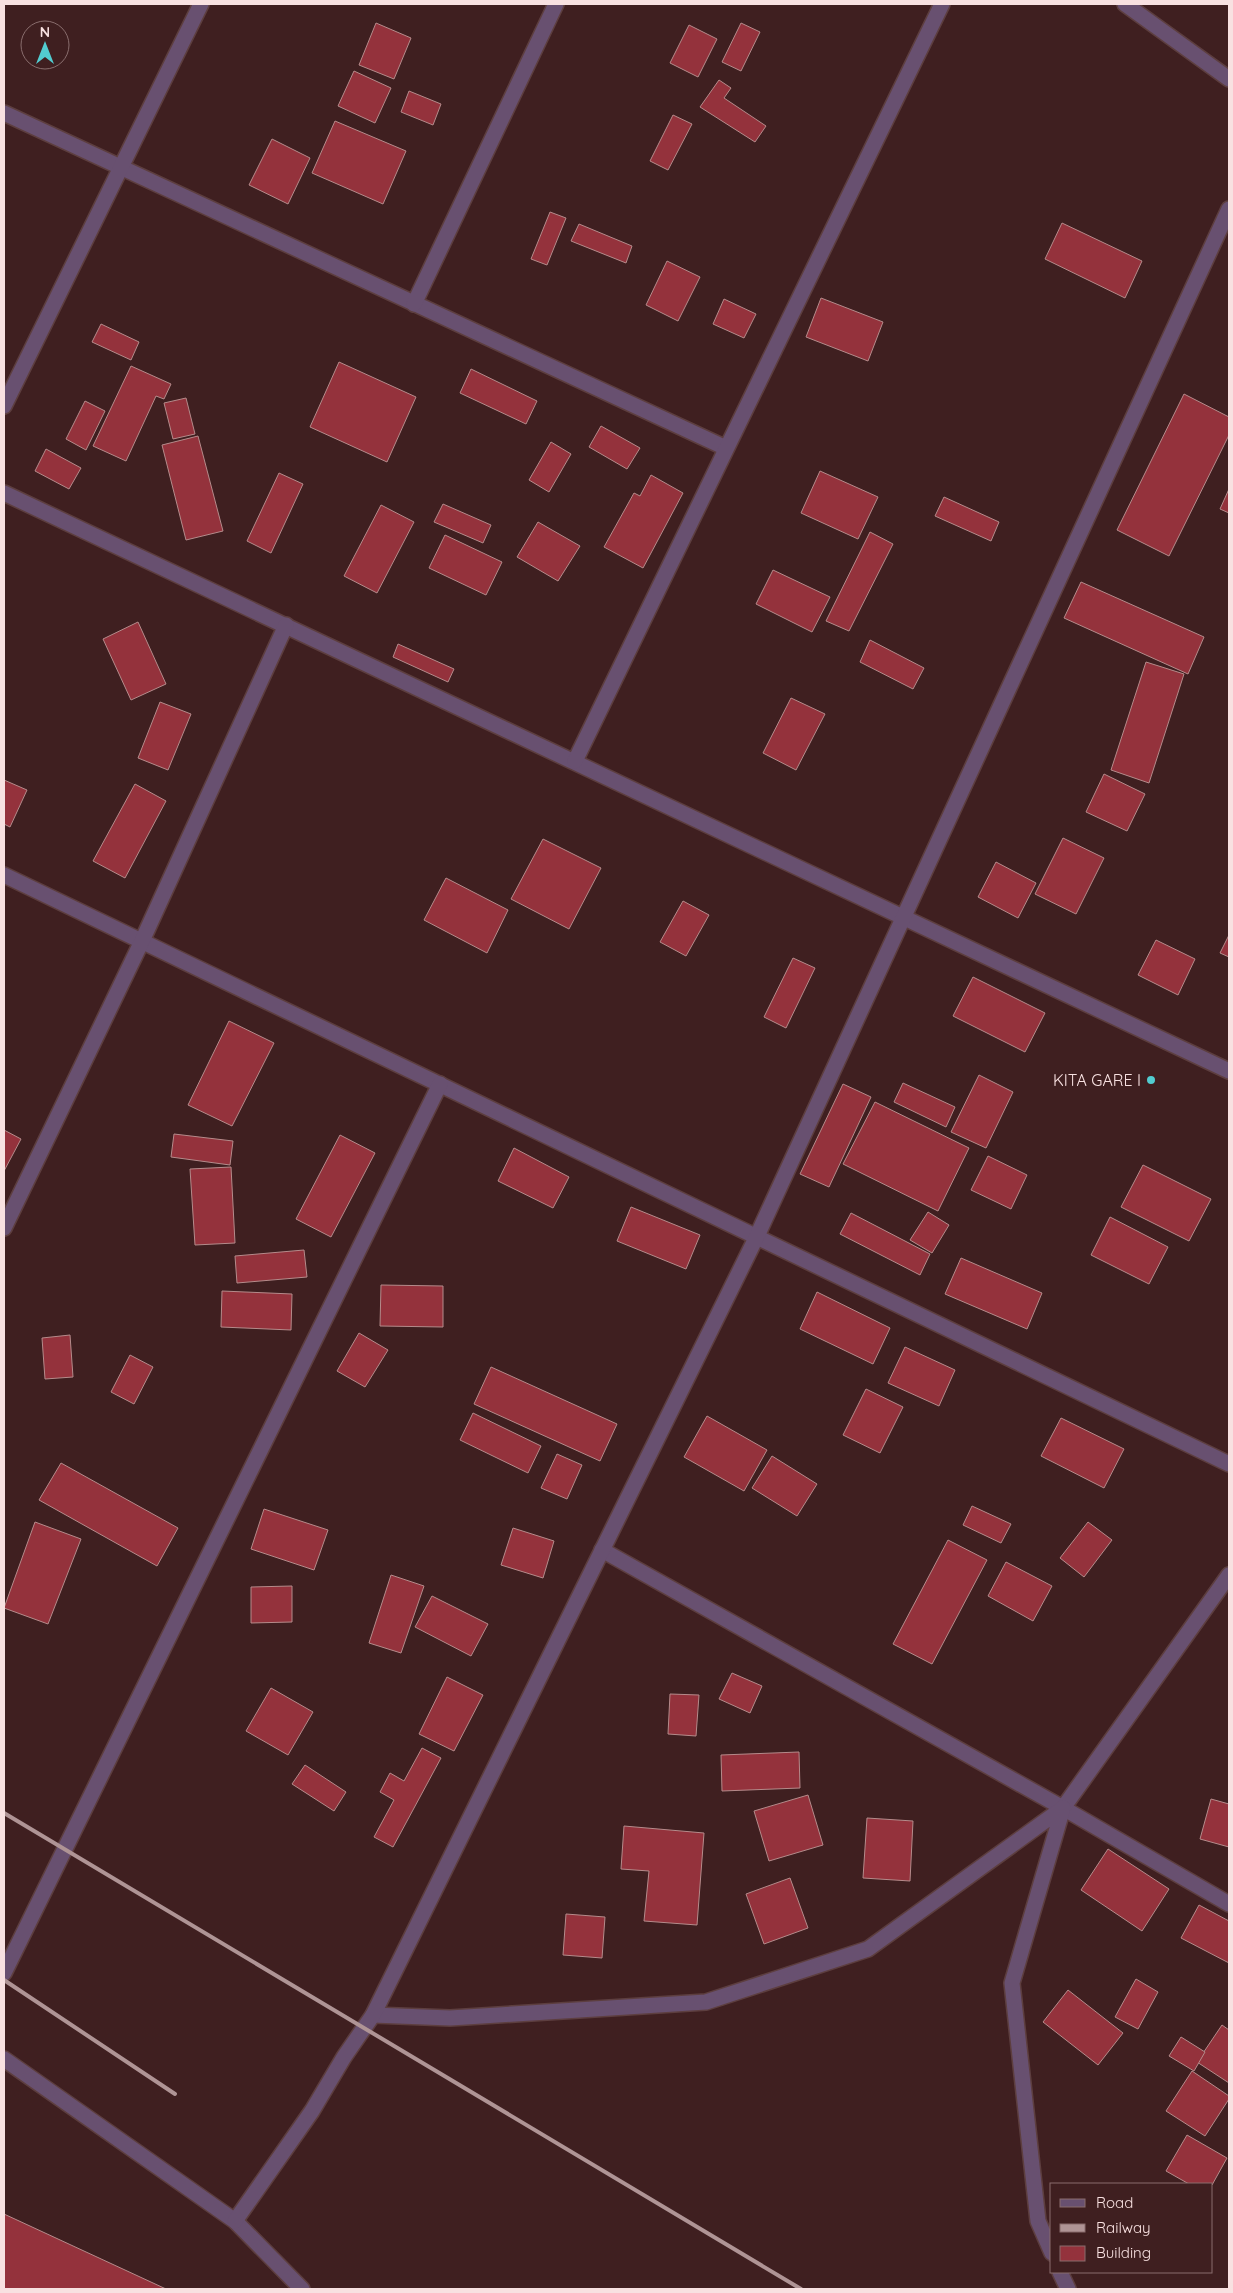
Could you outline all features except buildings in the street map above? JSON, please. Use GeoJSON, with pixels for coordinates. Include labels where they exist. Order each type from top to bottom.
{"type":"FeatureCollection","features":[{"type":"Feature","properties":{"kind":"street"},"geometry":{"type":"LineString","coordinates":[[4,406],[201,4]]}},
{"type":"Feature","properties":{"kind":"street"},"geometry":{"type":"LineString","coordinates":[[414,304],[556,4]]}},
{"type":"Feature","properties":{"kind":"street"},"geometry":{"type":"LineString","coordinates":[[575,761],[942,4]]}},
{"type":"Feature","properties":{"kind":"street"},"geometry":{"type":"LineString","coordinates":[[1125,4],[1229,79]]}},
{"type":"Feature","properties":{"kind":"street"},"geometry":{"type":"LineString","coordinates":[[4,113],[726,448]]}},
{"type":"Feature","properties":{"kind":"street"},"geometry":{"type":"LineString","coordinates":[[235,2221],[312,2111],[344,2057],[373,2015],[757,1236],[1229,209]]}},
{"type":"Feature","properties":{"kind":"street"},"geometry":{"type":"LineString","coordinates":[[4,493],[1229,1071]]}},
{"type":"Feature","properties":{"kind":"street"},"geometry":{"type":"LineString","coordinates":[[4,1228],[142,941],[286,626]]}},
{"type":"Feature","properties":{"kind":"street"},"geometry":{"type":"LineString","coordinates":[[4,875],[1229,1464]]}},
{"type":"Feature","properties":{"kind":"street"},"geometry":{"type":"LineString","coordinates":[[4,1973],[440,1084]]}},
{"type":"Feature","properties":{"kind":"street"},"geometry":{"type":"LineString","coordinates":[[602,1550],[1063,1808],[1229,1904]]}},
{"type":"Feature","properties":{"kind":"street"},"geometry":{"type":"LineString","coordinates":[[373,2015],[450,2018],[706,2002],[868,1949],[1063,1808],[1229,1575]]}},
{"type":"Feature","properties":{"kind":"street"},"geometry":{"type":"LineString","coordinates":[[1050,2248],[1038,2221],[1012,1983],[1063,1808]]}},
{"type":"Feature","properties":{"kind":"street"},"geometry":{"type":"LineString","coordinates":[[4,2058],[235,2221],[302,2289]]}},
{"type":"Feature","properties":{"kind":"street"},"geometry":{"type":"LineString","coordinates":[[1060,2273],[1068,2289]]}},
{"type":"Feature","properties":{"kind":"railway"},"geometry":{"type":"LineString","coordinates":[[4,1813],[801,2289]]}},
{"type":"Feature","properties":{"kind":"railway"},"geometry":{"type":"LineString","coordinates":[[4,1980],[175,2094]]}},
{"type":"Feature","properties":{"kind":"place","name":"KITA GARE I"},"geometry":{"type":"Point","coordinates":[1151,1080]}}]}
